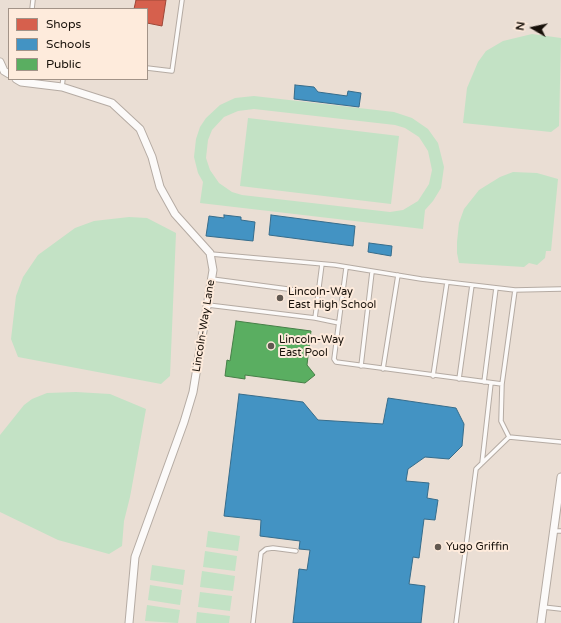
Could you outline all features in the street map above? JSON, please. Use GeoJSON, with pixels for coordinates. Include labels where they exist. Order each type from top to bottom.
{"type":"FeatureCollection","features":[{"type":"Feature","properties":{"kind":"street"},"geometry":{"type":"LineString","coordinates":[[0,62],[4,73]]}},
{"type":"Feature","properties":{"kind":"street"},"geometry":{"type":"LineString","coordinates":[[18,80],[21,82],[62,87],[112,103],[140,129],[152,158],[160,187],[176,214],[210,253]]}},
{"type":"Feature","properties":{"kind":"street","name":"Lincoln-Way Lane"},"geometry":{"type":"LineString","coordinates":[[129,623],[136,557],[194,392],[214,270],[210,253]]}},
{"type":"Feature","properties":{"kind":"street"},"geometry":{"type":"LineString","coordinates":[[541,623],[557,531],[561,477]]}},
{"type":"Feature","properties":{"kind":"lane"},"geometry":{"type":"LineString","coordinates":[[148,68],[172,71],[182,0]]}},
{"type":"Feature","properties":{"kind":"lane"},"geometry":{"type":"LineString","coordinates":[[62,87],[64,80]]}},
{"type":"Feature","properties":{"kind":"lane"},"geometry":{"type":"LineString","coordinates":[[210,253],[322,264],[372,272],[515,290],[561,289]]}},
{"type":"Feature","properties":{"kind":"lane"},"geometry":{"type":"LineString","coordinates":[[315,318],[322,264]]}},
{"type":"Feature","properties":{"kind":"lane"},"geometry":{"type":"LineString","coordinates":[[346,268],[334,359],[339,363],[502,384]]}},
{"type":"Feature","properties":{"kind":"lane"},"geometry":{"type":"LineString","coordinates":[[361,366],[372,272]]}},
{"type":"Feature","properties":{"kind":"lane"},"geometry":{"type":"LineString","coordinates":[[383,369],[398,275]]}},
{"type":"Feature","properties":{"kind":"lane"},"geometry":{"type":"LineString","coordinates":[[212,279],[318,293]]}},
{"type":"Feature","properties":{"kind":"lane"},"geometry":{"type":"LineString","coordinates":[[433,376],[447,282]]}},
{"type":"Feature","properties":{"kind":"lane"},"geometry":{"type":"LineString","coordinates":[[459,379],[472,285]]}},
{"type":"Feature","properties":{"kind":"lane"},"geometry":{"type":"LineString","coordinates":[[484,382],[496,288]]}},
{"type":"Feature","properties":{"kind":"lane"},"geometry":{"type":"LineString","coordinates":[[509,437],[501,421],[502,384],[515,290]]}},
{"type":"Feature","properties":{"kind":"lane"},"geometry":{"type":"LineString","coordinates":[[208,305],[315,318],[339,323]]}},
{"type":"Feature","properties":{"kind":"lane"},"geometry":{"type":"LineString","coordinates":[[482,463],[491,383]]}},
{"type":"Feature","properties":{"kind":"lane"},"geometry":{"type":"LineString","coordinates":[[456,623],[476,469],[509,437],[561,442]]}},
{"type":"Feature","properties":{"kind":"lane"},"geometry":{"type":"LineString","coordinates":[[253,623],[261,554],[266,549],[273,548],[296,551]]}},
{"type":"Feature","properties":{"kind":"lane"},"geometry":{"type":"LineString","coordinates":[[543,607],[561,609]]}},
{"type":"Feature","properties":{"kind":"green space"},"geometry":{"type":"Polygon","coordinates":[[[532,34],[561,38],[559,126],[551,132],[463,123],[467,88],[478,62],[486,51],[503,41],[532,34]]]}},
{"type":"Feature","properties":{"kind":"green space"},"geometry":{"type":"Polygon","coordinates":[[[254,96],[394,112],[412,118],[428,129],[438,143],[444,167],[441,188],[425,210],[423,229],[200,203],[203,182],[198,173],[194,157],[196,139],[200,127],[206,118],[220,105],[235,98],[254,96]],[[254,109],[238,111],[224,117],[212,130],[208,140],[206,158],[210,170],[219,183],[232,192],[242,195],[390,212],[403,210],[418,201],[429,184],[432,170],[428,151],[419,137],[405,128],[395,125],[254,109]]]}},
{"type":"Feature","properties":{"kind":"green space"},"geometry":{"type":"Polygon","coordinates":[[[248,118],[399,136],[391,204],[240,186],[248,118]]]}},
{"type":"Feature","properties":{"kind":"green space"},"geometry":{"type":"Polygon","coordinates":[[[513,172],[537,173],[558,179],[551,251],[546,251],[545,258],[537,265],[529,263],[524,267],[459,263],[457,242],[459,223],[464,209],[479,190],[500,177],[513,172]]]}},
{"type":"Feature","properties":{"kind":"green space"},"geometry":{"type":"Polygon","coordinates":[[[129,217],[147,218],[176,233],[170,376],[161,384],[18,357],[11,339],[16,296],[23,277],[38,255],[75,228],[94,221],[129,217]]]}},
{"type":"Feature","properties":{"kind":"green space"},"geometry":{"type":"Polygon","coordinates":[[[76,392],[110,394],[146,409],[130,497],[124,521],[122,546],[109,554],[58,540],[0,512],[0,435],[24,405],[32,399],[47,393],[76,392]]]}},
{"type":"Feature","properties":{"kind":"green space"},"geometry":{"type":"Polygon","coordinates":[[[208,531],[240,536],[238,551],[206,547],[208,531]]]}},
{"type":"Feature","properties":{"kind":"green space"},"geometry":{"type":"Polygon","coordinates":[[[205,551],[237,556],[235,571],[203,567],[205,551]]]}},
{"type":"Feature","properties":{"kind":"green space"},"geometry":{"type":"Polygon","coordinates":[[[152,565],[185,570],[183,585],[150,580],[152,565]]]}},
{"type":"Feature","properties":{"kind":"green space"},"geometry":{"type":"Polygon","coordinates":[[[202,571],[235,576],[233,591],[200,587],[202,571]]]}},
{"type":"Feature","properties":{"kind":"green space"},"geometry":{"type":"Polygon","coordinates":[[[150,585],[182,590],[180,605],[148,600],[150,585]]]}},
{"type":"Feature","properties":{"kind":"green space"},"geometry":{"type":"Polygon","coordinates":[[[200,592],[232,596],[230,611],[198,607],[200,592]]]}},
{"type":"Feature","properties":{"kind":"green space"},"geometry":{"type":"Polygon","coordinates":[[[147,605],[180,610],[178,623],[145,621],[147,605]]]}},
{"type":"Feature","properties":{"kind":"green space"},"geometry":{"type":"Polygon","coordinates":[[[197,612],[230,616],[229,623],[196,623],[197,612]]]}},
{"type":"Feature","properties":{"kind":"building: Shops"},"geometry":{"type":"Polygon","coordinates":[[[136,0],[166,0],[162,26],[148,23],[148,8],[134,8],[136,0]]]}},
{"type":"Feature","properties":{"kind":"building: Schools"},"geometry":{"type":"Polygon","coordinates":[[[295,85],[314,87],[318,92],[347,96],[348,91],[361,93],[359,107],[294,99],[295,85]]]}},
{"type":"Feature","properties":{"kind":"building: Schools"},"geometry":{"type":"Polygon","coordinates":[[[224,215],[241,217],[241,220],[255,222],[253,241],[206,236],[209,216],[224,218],[224,215]]]}},
{"type":"Feature","properties":{"kind":"building: Schools"},"geometry":{"type":"Polygon","coordinates":[[[271,215],[355,226],[353,246],[269,235],[271,215]]]}},
{"type":"Feature","properties":{"kind":"building: Schools"},"geometry":{"type":"Polygon","coordinates":[[[369,243],[392,246],[391,256],[368,252],[369,243]]]}},
{"type":"Feature","properties":{"kind":"building: Schools"},"geometry":{"type":"Polygon","coordinates":[[[239,394],[303,402],[318,420],[383,424],[388,398],[456,408],[464,424],[462,446],[449,459],[425,457],[408,469],[406,481],[429,483],[427,498],[438,500],[435,520],[424,519],[419,558],[413,557],[409,584],[425,586],[421,623],[293,623],[299,569],[307,570],[310,550],[299,549],[300,541],[260,536],[261,520],[224,516],[239,394]]]}},
{"type":"Feature","properties":{"kind":"building: Public","name":"Lincoln-Way East Pool"},"geometry":{"type":"Polygon","coordinates":[[[236,321],[311,331],[307,365],[315,375],[305,383],[245,375],[245,379],[225,376],[227,360],[230,361],[236,321]]]}},
{"type":"Feature","properties":{"kind":"place","name":"Lincoln-Way East High School"},"geometry":{"type":"Point","coordinates":[280,298]}},
{"type":"Feature","properties":{"kind":"place","name":"Lincoln-Way East Pool"},"geometry":{"type":"Point","coordinates":[271,346]}},
{"type":"Feature","properties":{"kind":"place","name":"Yugo Griffin"},"geometry":{"type":"Point","coordinates":[438,547]}}]}
